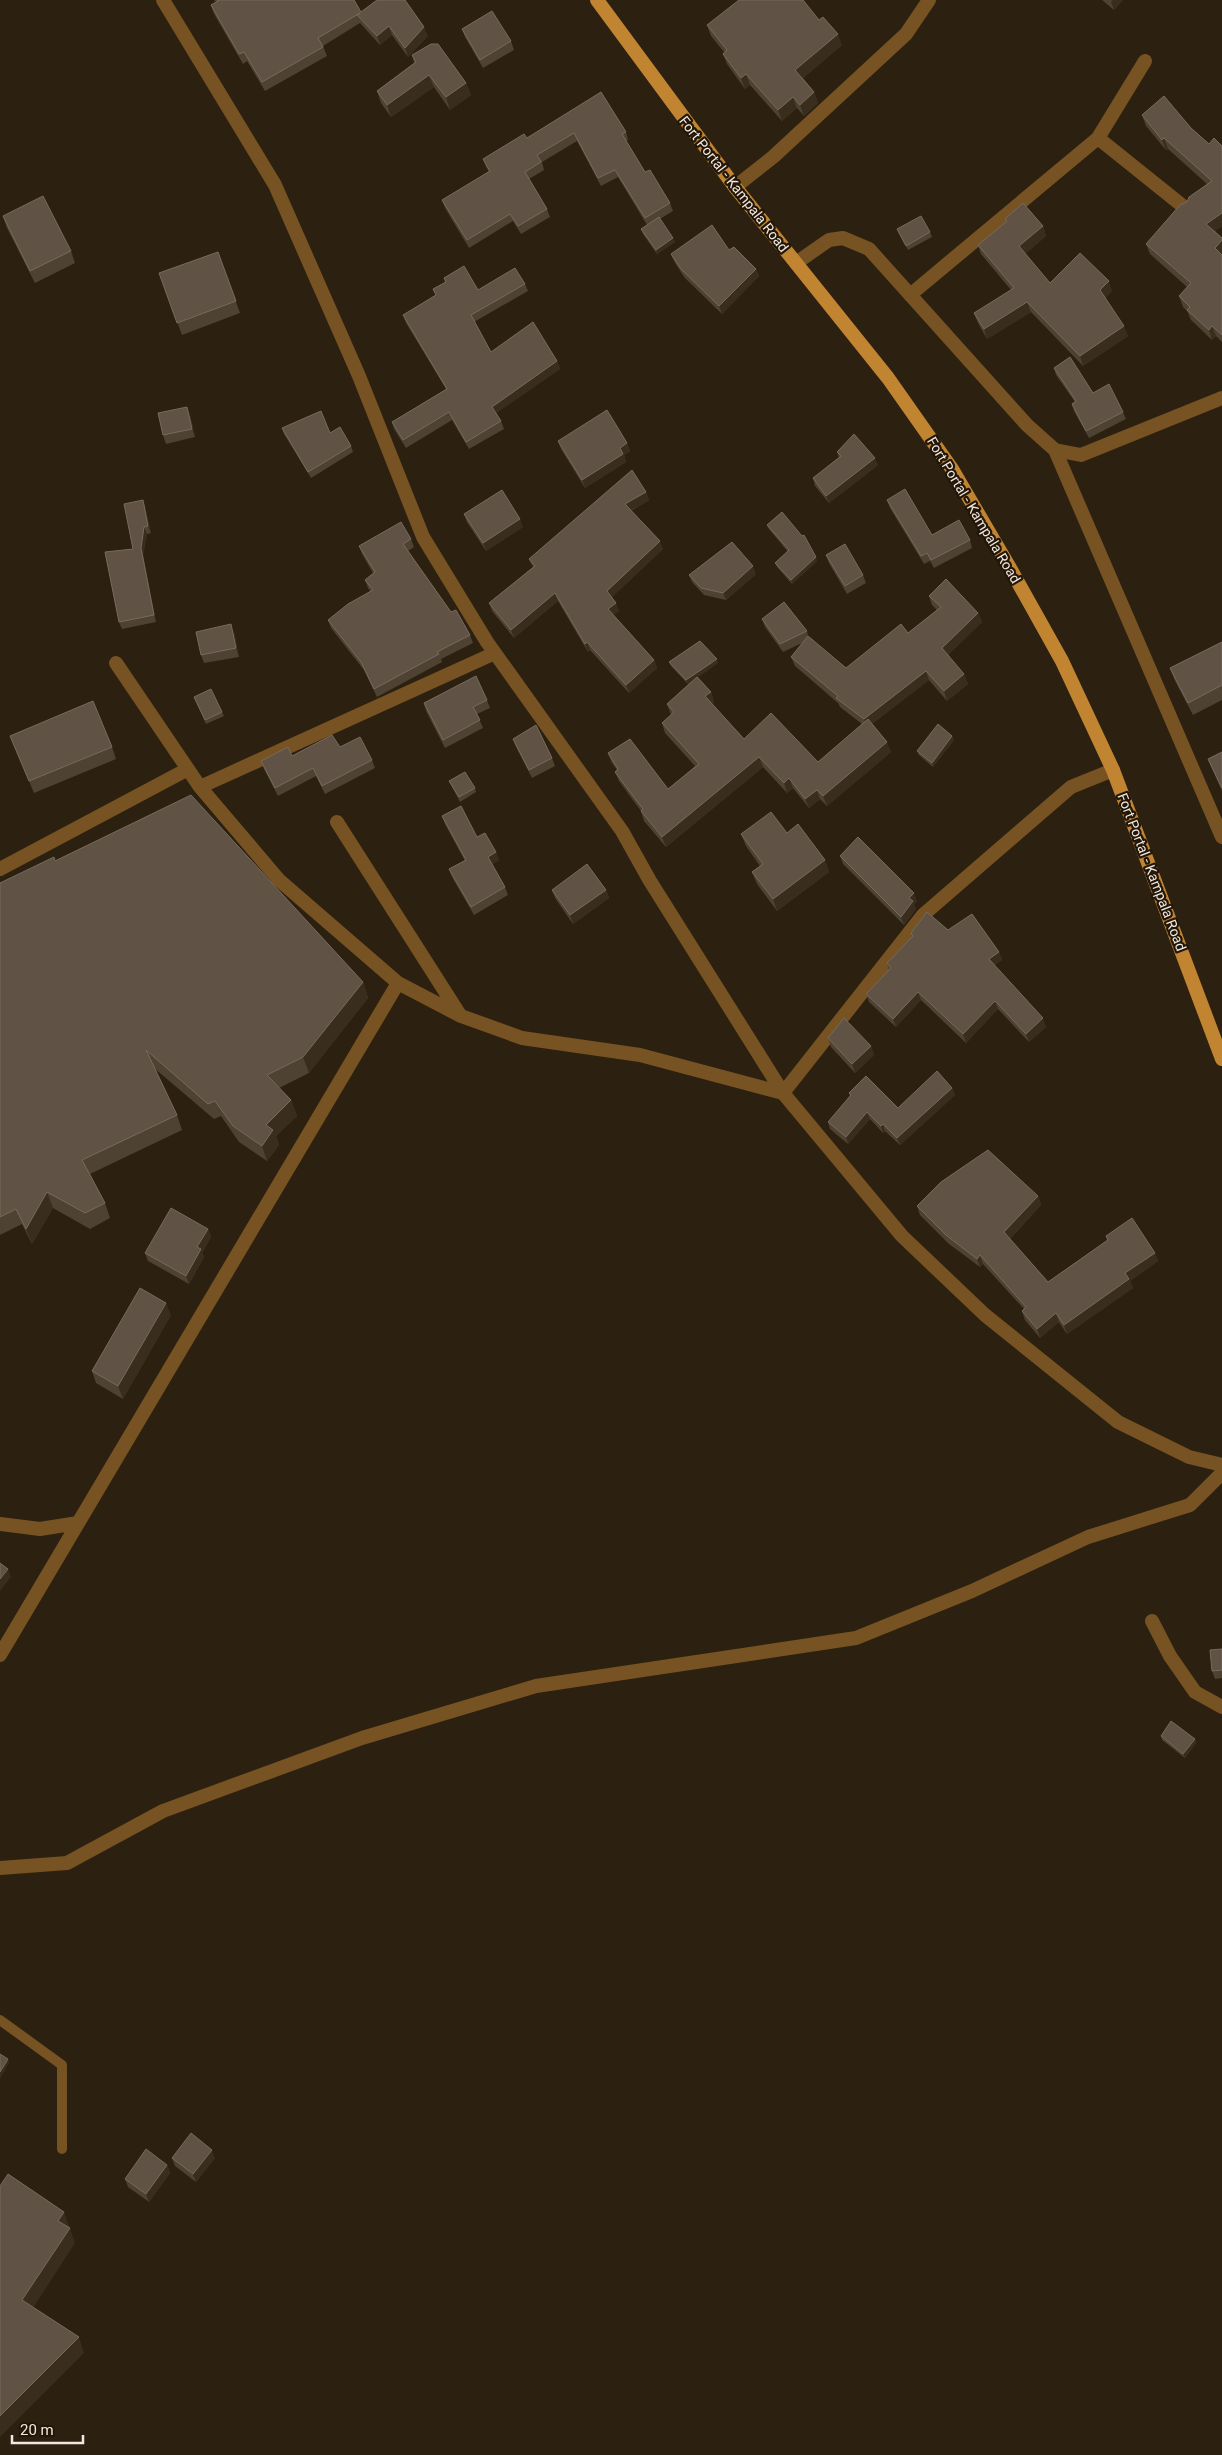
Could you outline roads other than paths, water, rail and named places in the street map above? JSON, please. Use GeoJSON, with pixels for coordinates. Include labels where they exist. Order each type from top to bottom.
{"type":"FeatureCollection","features":[{"type":"Feature","properties":{"kind":"main road","name":"Fort Portal - Kampala Road"},"geometry":{"type":"LineString","coordinates":[[597,0],[735,187],[888,378],[952,469],[1062,660],[1114,770],[1222,1059]]}},
{"type":"Feature","properties":{"kind":"street"},"geometry":{"type":"LineString","coordinates":[[163,0],[275,185],[359,376],[423,538],[495,653],[622,831],[650,881],[784,1094],[902,1236],[985,1315],[1118,1422],[1188,1457],[1222,1465]]}},
{"type":"Feature","properties":{"kind":"street"},"geometry":{"type":"LineString","coordinates":[[735,187],[773,157],[906,34],[930,0]]}},
{"type":"Feature","properties":{"kind":"street"},"geometry":{"type":"LineString","coordinates":[[910,294],[1098,138],[1145,61]]}},
{"type":"Feature","properties":{"kind":"street"},"geometry":{"type":"LineString","coordinates":[[1098,138],[1184,207]]}},
{"type":"Feature","properties":{"kind":"street"},"geometry":{"type":"LineString","coordinates":[[796,263],[829,240],[842,238],[869,249],[1027,425],[1055,450],[1222,837]]}},
{"type":"Feature","properties":{"kind":"street"},"geometry":{"type":"LineString","coordinates":[[1055,450],[1081,455],[1222,398]]}},
{"type":"Feature","properties":{"kind":"street"},"geometry":{"type":"LineString","coordinates":[[200,788],[495,653]]}},
{"type":"Feature","properties":{"kind":"street"},"geometry":{"type":"LineString","coordinates":[[116,663],[200,788],[279,880],[398,983],[461,1016],[522,1038],[640,1055],[784,1094]]}},
{"type":"Feature","properties":{"kind":"street"},"geometry":{"type":"LineString","coordinates":[[0,869],[188,769]]}},
{"type":"Feature","properties":{"kind":"street"},"geometry":{"type":"LineString","coordinates":[[784,1094],[923,915],[1071,787],[1114,770]]}},
{"type":"Feature","properties":{"kind":"street"},"geometry":{"type":"LineString","coordinates":[[337,822],[461,1016]]}},
{"type":"Feature","properties":{"kind":"street"},"geometry":{"type":"LineString","coordinates":[[0,1655],[398,983]]}},
{"type":"Feature","properties":{"kind":"street"},"geometry":{"type":"LineString","coordinates":[[0,1868],[67,1863],[163,1811],[362,1738],[536,1686],[856,1638],[972,1591],[1088,1538],[1190,1505],[1222,1472]]}},
{"type":"Feature","properties":{"kind":"street"},"geometry":{"type":"LineString","coordinates":[[0,1524],[40,1529],[78,1522]]}},
{"type":"Feature","properties":{"kind":"street"},"geometry":{"type":"LineString","coordinates":[[1152,1622],[1170,1656],[1196,1692],[1222,1707]]}},
{"type":"Feature","properties":{"kind":"lane"},"geometry":{"type":"LineString","coordinates":[[0,2020],[62,2065],[62,2149]]}}]}
